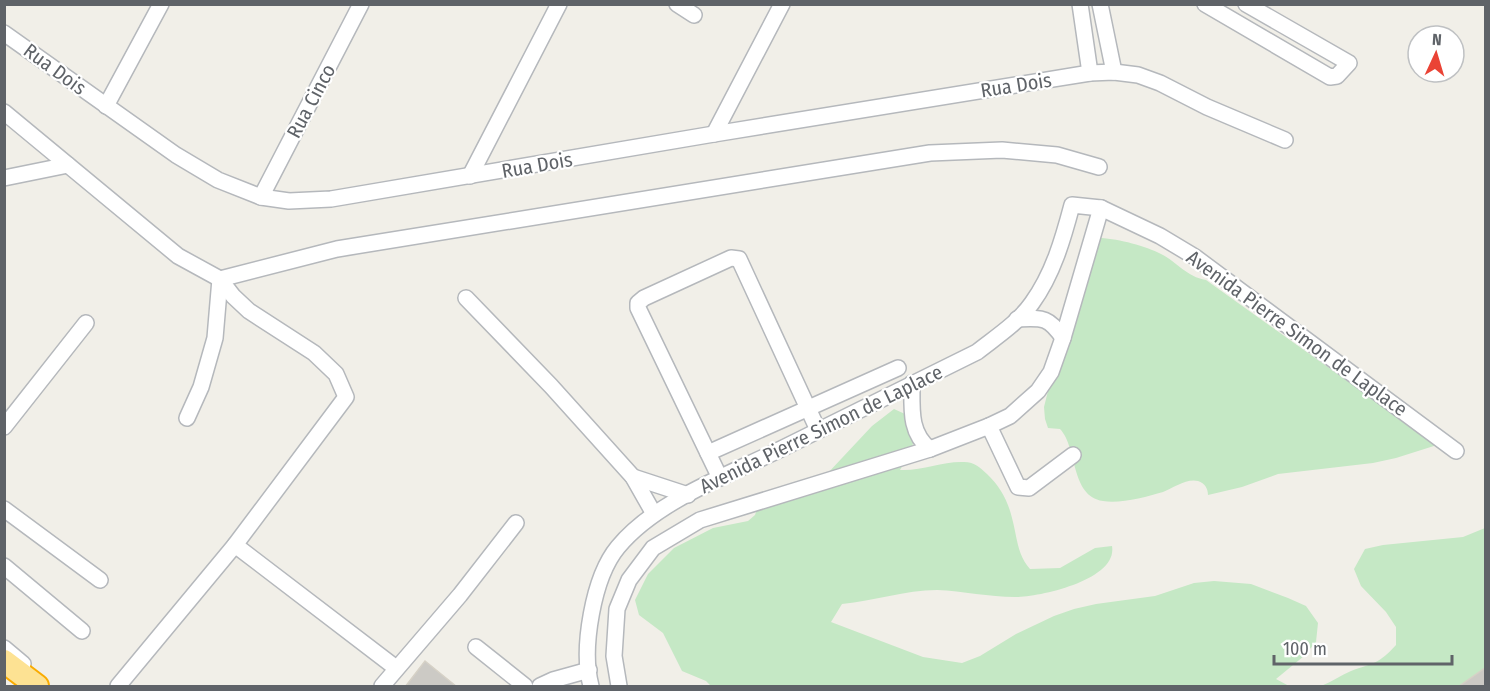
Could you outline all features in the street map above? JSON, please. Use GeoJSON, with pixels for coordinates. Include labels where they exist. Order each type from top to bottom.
{"type":"FeatureCollection","features":[{"type":"Feature","properties":{"kind":"highway"},"geometry":{"type":"LineString","coordinates":[[4,661],[37,687]]}},
{"type":"Feature","properties":{"kind":"street"},"geometry":{"type":"LineString","coordinates":[[106,106],[161,4]]}},
{"type":"Feature","properties":{"kind":"street","name":"Rua Cinco"},"geometry":{"type":"LineString","coordinates":[[261,197],[362,4]]}},
{"type":"Feature","properties":{"kind":"street"},"geometry":{"type":"LineString","coordinates":[[470,176],[559,4]]}},
{"type":"Feature","properties":{"kind":"street"},"geometry":{"type":"LineString","coordinates":[[677,4],[694,15]]}},
{"type":"Feature","properties":{"kind":"street"},"geometry":{"type":"LineString","coordinates":[[714,134],[782,4]]}},
{"type":"Feature","properties":{"kind":"street"},"geometry":{"type":"LineString","coordinates":[[1080,4],[1090,73]]}},
{"type":"Feature","properties":{"kind":"street"},"geometry":{"type":"LineString","coordinates":[[1100,4],[1113,72]]}},
{"type":"Feature","properties":{"kind":"street"},"geometry":{"type":"LineString","coordinates":[[1205,4],[1330,77],[1337,76],[1349,63],[1246,4]]}},
{"type":"Feature","properties":{"kind":"street","name":"Rua Dois"},"geometry":{"type":"LineString","coordinates":[[4,33],[176,155],[218,180],[261,197],[289,201],[331,199],[1090,73],[1113,72],[1138,75],[1285,140]]}},
{"type":"Feature","properties":{"kind":"street"},"geometry":{"type":"LineString","coordinates":[[4,112],[178,256],[220,279],[249,311],[314,352],[336,374],[346,397],[235,544],[118,687]]}},
{"type":"Feature","properties":{"kind":"street"},"geometry":{"type":"LineString","coordinates":[[220,279],[337,249],[930,153],[1002,150],[1057,155],[1099,167]]}},
{"type":"Feature","properties":{"kind":"street"},"geometry":{"type":"LineString","coordinates":[[4,178],[69,165]]}},
{"type":"Feature","properties":{"kind":"street","name":"Avenida Pierre Simon de Laplace"},"geometry":{"type":"LineString","coordinates":[[591,687],[590,624],[595,597],[603,571],[617,548],[640,524],[720,478],[977,352],[1008,328],[1031,304],[1050,271],[1062,241],[1072,205],[1101,208],[1160,236],[1195,257],[1456,451]]}},
{"type":"Feature","properties":{"kind":"street","name":"Avenida Pierre Simon de Laplace"},"geometry":{"type":"LineString","coordinates":[[620,687],[614,656],[617,609],[629,580],[653,548],[700,520],[930,449],[989,426],[1010,416],[1038,391],[1051,372],[1063,338],[1101,208]]}},
{"type":"Feature","properties":{"kind":"street"},"geometry":{"type":"LineString","coordinates":[[720,478],[638,308],[638,303],[644,298],[731,258],[739,259],[818,430]]}},
{"type":"Feature","properties":{"kind":"street"},"geometry":{"type":"LineString","coordinates":[[187,418],[201,387],[215,338],[220,279]]}},
{"type":"Feature","properties":{"kind":"street"},"geometry":{"type":"LineString","coordinates":[[466,298],[551,386],[633,477],[654,514]]}},
{"type":"Feature","properties":{"kind":"street"},"geometry":{"type":"LineString","coordinates":[[1017,319],[1045,319],[1053,324],[1063,338]]}},
{"type":"Feature","properties":{"kind":"street"},"geometry":{"type":"LineString","coordinates":[[4,427],[87,323]]}},
{"type":"Feature","properties":{"kind":"street"},"geometry":{"type":"LineString","coordinates":[[708,453],[898,368]]}},
{"type":"Feature","properties":{"kind":"street"},"geometry":{"type":"LineString","coordinates":[[912,383],[913,420],[919,441],[930,449]]}},
{"type":"Feature","properties":{"kind":"street"},"geometry":{"type":"LineString","coordinates":[[858,386],[867,406]]}},
{"type":"Feature","properties":{"kind":"street"},"geometry":{"type":"LineString","coordinates":[[989,426],[1018,487],[1029,488],[1073,455]]}},
{"type":"Feature","properties":{"kind":"street"},"geometry":{"type":"LineString","coordinates":[[751,434],[763,457]]}},
{"type":"Feature","properties":{"kind":"street"},"geometry":{"type":"LineString","coordinates":[[633,477],[687,495]]}},
{"type":"Feature","properties":{"kind":"street"},"geometry":{"type":"LineString","coordinates":[[4,508],[100,580]]}},
{"type":"Feature","properties":{"kind":"street"},"geometry":{"type":"LineString","coordinates":[[382,687],[460,595],[516,523]]}},
{"type":"Feature","properties":{"kind":"street"},"geometry":{"type":"LineString","coordinates":[[235,544],[396,668]]}},
{"type":"Feature","properties":{"kind":"street"},"geometry":{"type":"LineString","coordinates":[[617,548],[641,562]]}},
{"type":"Feature","properties":{"kind":"street"},"geometry":{"type":"LineString","coordinates":[[4,566],[82,632]]}},
{"type":"Feature","properties":{"kind":"street"},"geometry":{"type":"LineString","coordinates":[[476,647],[525,687]]}},
{"type":"Feature","properties":{"kind":"street"},"geometry":{"type":"LineString","coordinates":[[4,648],[19,659],[42,687]]}},
{"type":"Feature","properties":{"kind":"street"},"geometry":{"type":"LineString","coordinates":[[540,687],[553,680],[589,670]]}},
{"type":"Feature","properties":{"kind":"green space"},"geometry":{"type":"Polygon","coordinates":[[[1101,238],[1132,243],[1155,251],[1193,276],[1206,280],[1437,445],[1373,463],[1278,474],[1242,487],[1208,495],[1207,488],[1194,480],[1133,500],[1110,502],[1092,497],[1080,481],[1066,437],[1060,429],[1048,428],[1044,407],[1060,343],[1092,242],[1101,238]]]}},
{"type":"Feature","properties":{"kind":"green space"},"geometry":{"type":"Polygon","coordinates":[[[894,409],[905,414],[913,437],[912,448],[900,470],[956,462],[971,463],[980,468],[996,484],[1006,500],[1020,551],[1030,569],[1060,568],[1095,548],[1112,546],[1111,558],[1103,568],[1090,577],[1041,594],[1015,597],[937,590],[913,592],[842,604],[831,622],[923,657],[962,663],[980,656],[1016,634],[1074,609],[1155,596],[1194,583],[1214,581],[1251,584],[1306,606],[1318,623],[1316,642],[1304,656],[1276,679],[1289,686],[711,686],[706,681],[682,671],[663,633],[639,615],[635,600],[648,574],[674,548],[713,528],[748,521],[755,515],[759,504],[827,474],[872,426],[894,409]]]}},
{"type":"Feature","properties":{"kind":"green space"},"geometry":{"type":"Polygon","coordinates":[[[1485,528],[1485,680],[1464,686],[1321,686],[1375,662],[1396,645],[1396,627],[1386,612],[1361,586],[1354,569],[1365,549],[1463,537],[1485,528]]]}},
{"type":"Feature","properties":{"kind":"building"},"geometry":{"type":"Polygon","coordinates":[[[425,661],[457,687],[405,687],[425,661]]]}},
{"type":"Feature","properties":{"kind":"building"},"geometry":{"type":"Polygon","coordinates":[[[1485,668],[1485,687],[1458,687],[1485,668]]]}}]}
